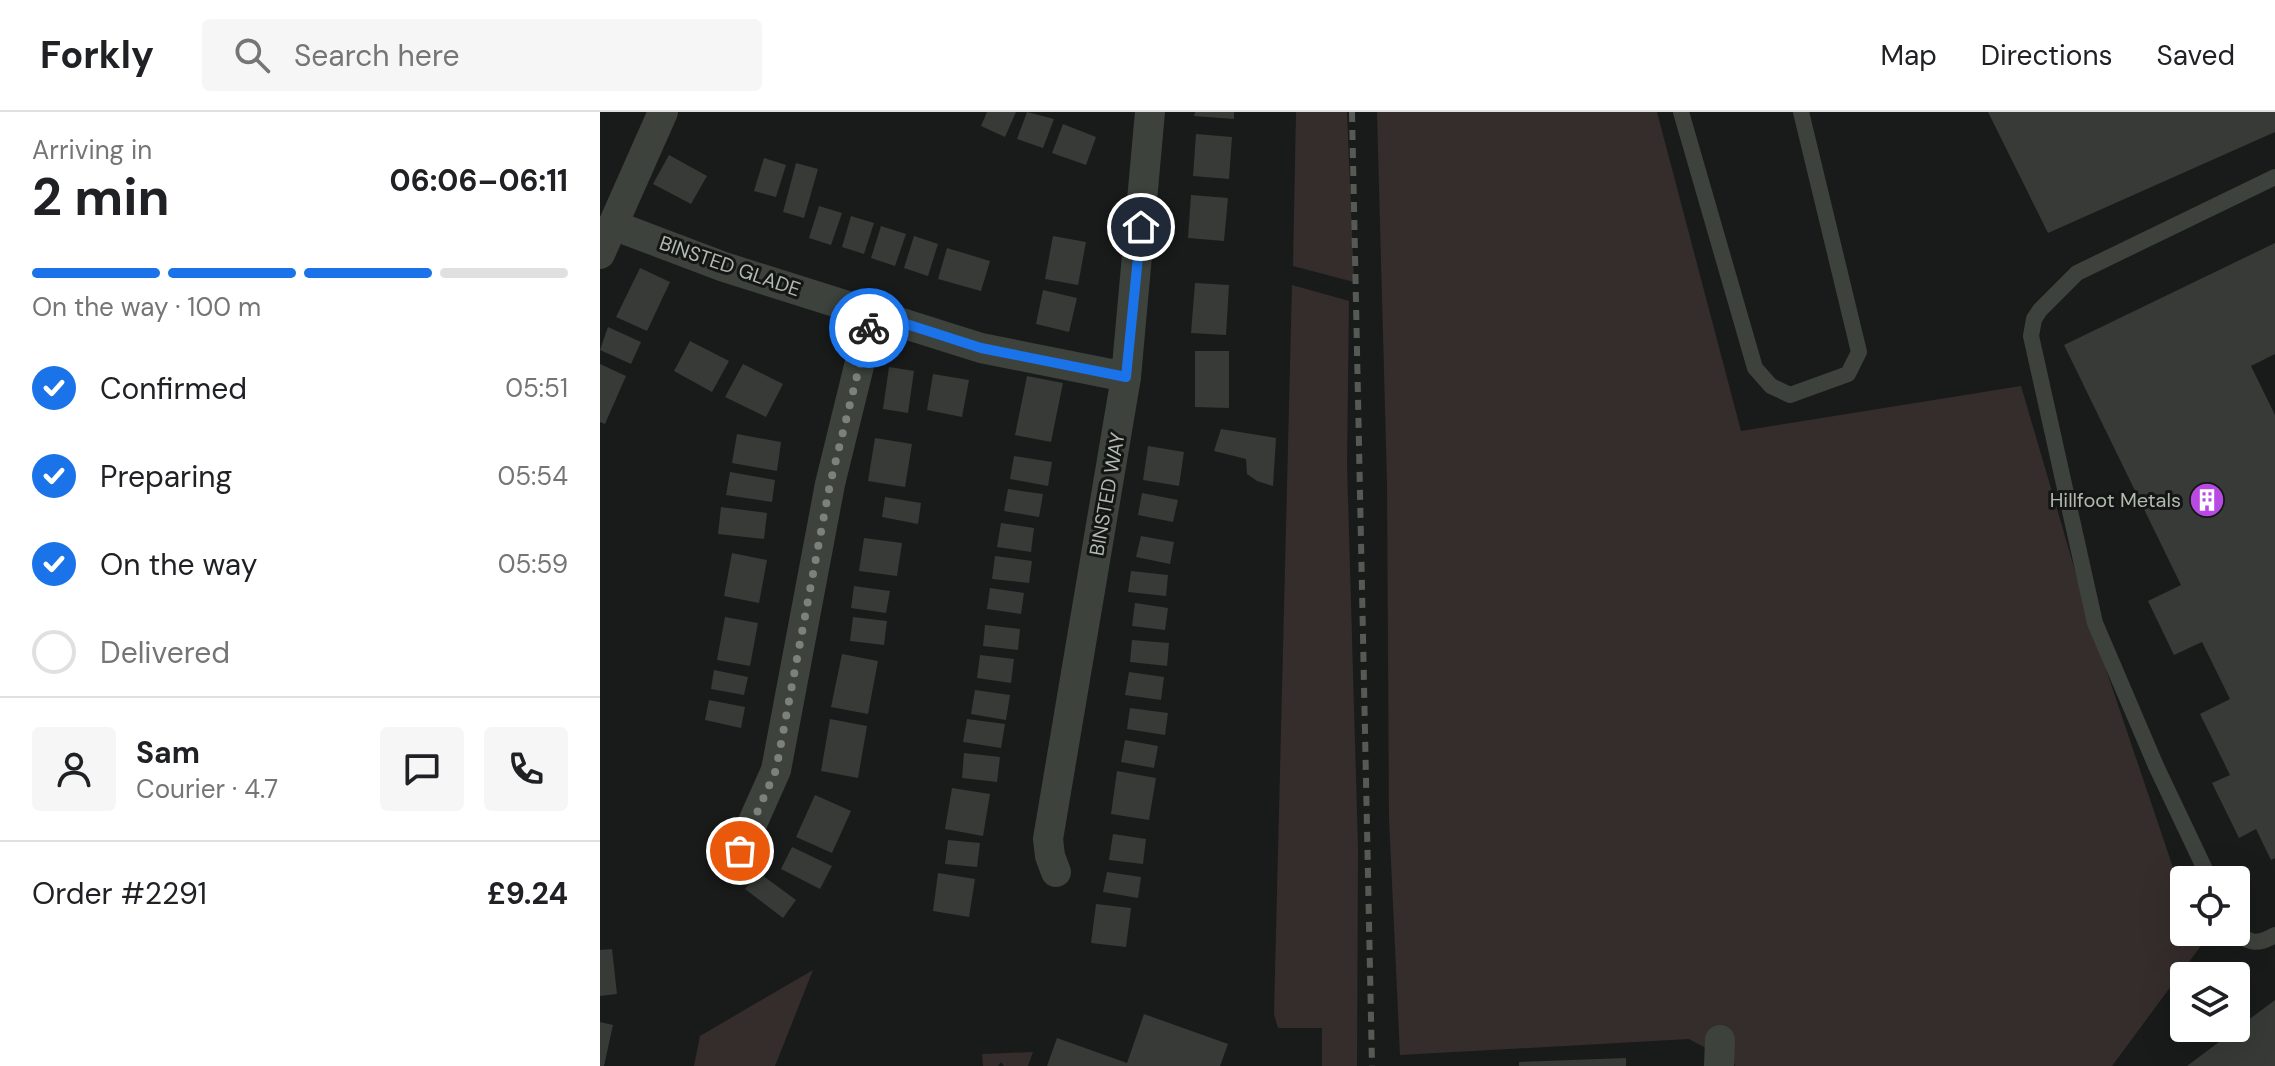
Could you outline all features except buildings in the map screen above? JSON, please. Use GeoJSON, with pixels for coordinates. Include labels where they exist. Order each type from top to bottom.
{"type":"FeatureCollection","features":[{"type":"Feature","properties":{"kind":"street"},"geometry":{"type":"LineString","coordinates":[[600,254],[663,112]]}},
{"type":"Feature","properties":{"kind":"street","name":"BINSTED WAY"},"geometry":{"type":"LineString","coordinates":[[1056,872],[1048,839],[1126,377],[1150,112]]}},
{"type":"Feature","properties":{"kind":"street","name":"BINSTED GLADE"},"geometry":{"type":"LineString","coordinates":[[613,225],[724,267],[981,348],[1126,377]]}},
{"type":"Feature","properties":{"kind":"street"},"geometry":{"type":"LineString","coordinates":[[740,851],[776,770],[830,484],[872,313]]}},
{"type":"Feature","properties":{"kind":"lane"},"geometry":{"type":"LineString","coordinates":[[1681,112],[1755,368],[1771,386],[1790,395],[1848,374],[1859,352],[1801,112]]}},
{"type":"Feature","properties":{"kind":"lane"},"geometry":{"type":"LineString","coordinates":[[2203,866],[2156,766],[2095,623],[2031,336],[2034,319],[2040,310],[2077,273],[2275,177]]}},
{"type":"Feature","properties":{"kind":"lane"},"geometry":{"type":"LineString","coordinates":[[2250,943],[2262,943],[2275,935]]}},
{"type":"Feature","properties":{"kind":"shaded area"},"geometry":{"type":"Polygon","coordinates":[[[1296,112],[1347,112],[1354,282],[1293,266],[1296,112]]]}},
{"type":"Feature","properties":{"kind":"shaded area"},"geometry":{"type":"Polygon","coordinates":[[[1377,112],[1657,112],[1741,431],[2021,386],[2091,625],[2173,866],[2170,866],[2170,946],[2200,947],[2189,962],[2170,962],[2170,988],[2112,1066],[1735,1066],[1689,1039],[1400,1055],[1389,818],[1387,481],[1377,112]]]}},
{"type":"Feature","properties":{"kind":"shaded area"},"geometry":{"type":"Polygon","coordinates":[[[1292,285],[1349,301],[1347,464],[1358,848],[1357,1066],[1322,1066],[1322,1028],[1278,1028],[1274,1014],[1292,285]]]}},
{"type":"Feature","properties":{"kind":"shaded area"},"geometry":{"type":"Polygon","coordinates":[[[813,970],[775,1066],[694,1066],[700,1036],[813,970]]]}},
{"type":"Feature","properties":{"kind":"shaded area"},"geometry":{"type":"Polygon","coordinates":[[[1033,1052],[1028,1066],[1004,1066],[1001,1062],[998,1066],[983,1066],[982,1054],[1033,1052]]]}},
{"type":"Feature","properties":{"kind":"railway"},"geometry":{"type":"LineString","coordinates":[[1352,112],[1372,1066]]}},
{"type":"Feature","properties":{"kind":"way so far"},"geometry":{"type":"LineString","coordinates":[[740,851],[776,770],[830,484],[869,328]]}},
{"type":"Feature","properties":{"kind":"place","name":"Hillfoot Metals"},"geometry":{"type":"Point","coordinates":[2207,500]}},
{"type":"Feature","properties":{"kind":"route"},"geometry":{"type":"LineString","coordinates":[[869,328],[872,313],[981,348],[1126,377],[1141,227]]}}]}
